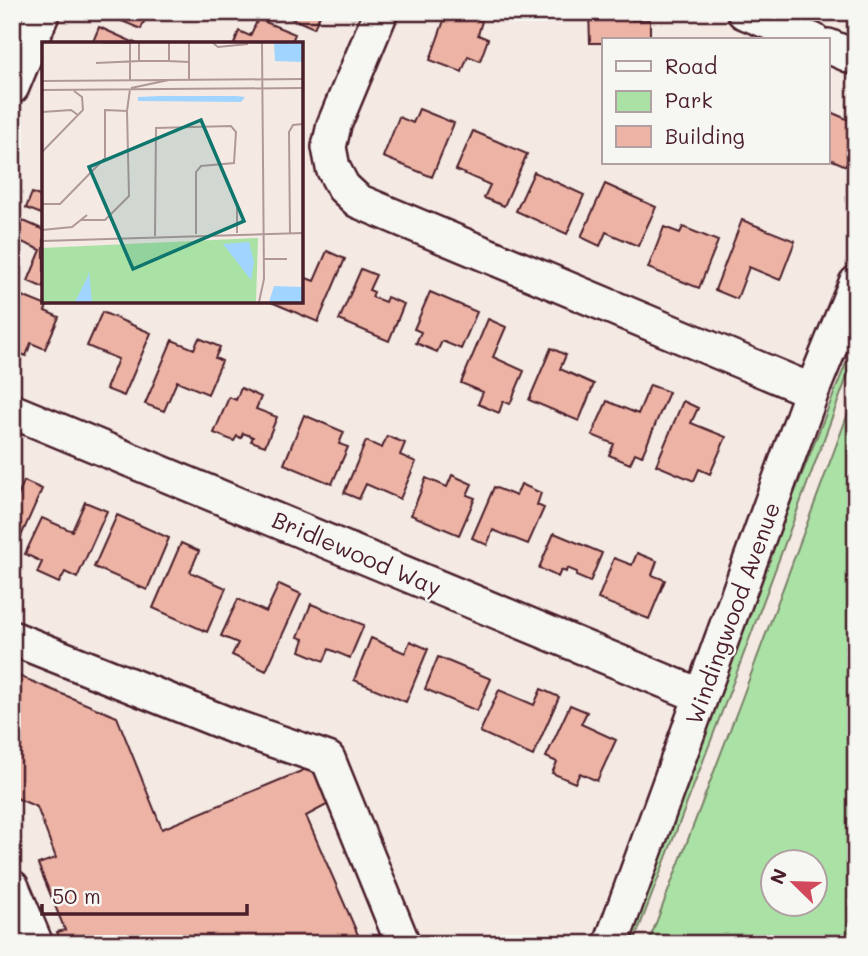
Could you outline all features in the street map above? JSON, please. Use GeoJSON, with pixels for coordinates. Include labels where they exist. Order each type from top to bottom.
{"type":"FeatureCollection","features":[{"type":"Feature","properties":{"kind":"street"},"geometry":{"type":"LineString","coordinates":[[12,87],[43,12]]}},
{"type":"Feature","properties":{"kind":"street"},"geometry":{"type":"LineString","coordinates":[[381,12],[334,125],[329,147],[333,168],[343,187],[358,201],[812,391]]}},
{"type":"Feature","properties":{"kind":"street"},"geometry":{"type":"LineString","coordinates":[[744,12],[808,38]]}},
{"type":"Feature","properties":{"kind":"street"},"geometry":{"type":"LineString","coordinates":[[830,47],[856,58]]}},
{"type":"Feature","properties":{"kind":"street","name":"Windingwood Avenue"},"geometry":{"type":"LineString","coordinates":[[611,944],[812,391],[856,283]]}},
{"type":"Feature","properties":{"kind":"street","name":"Bridlewood Way"},"geometry":{"type":"LineString","coordinates":[[12,411],[701,696]]}},
{"type":"Feature","properties":{"kind":"street"},"geometry":{"type":"LineString","coordinates":[[12,638],[235,727],[328,759],[403,944]]}},
{"type":"Feature","properties":{"kind":"street"},"geometry":{"type":"LineString","coordinates":[[12,887],[36,944]]}},
{"type":"Feature","properties":{"kind":"green space"},"geometry":{"type":"Polygon","coordinates":[[[856,338],[856,353],[728,696],[633,944],[628,944],[764,570],[856,338]]]}},
{"type":"Feature","properties":{"kind":"green space"},"geometry":{"type":"Polygon","coordinates":[[[856,392],[856,944],[648,944],[741,701],[856,392]]]}},
{"type":"Feature","properties":{"kind":"building"},"geometry":{"type":"Polygon","coordinates":[[[114,12],[148,12],[141,29],[112,17],[114,12]]]}},
{"type":"Feature","properties":{"kind":"building"},"geometry":{"type":"Polygon","coordinates":[[[277,12],[319,12],[321,13],[314,28],[277,12]]]}},
{"type":"Feature","properties":{"kind":"building"},"geometry":{"type":"Polygon","coordinates":[[[447,12],[459,12],[482,21],[478,35],[488,39],[480,61],[468,56],[462,72],[430,60],[447,12]]]}},
{"type":"Feature","properties":{"kind":"building"},"geometry":{"type":"Polygon","coordinates":[[[589,12],[632,12],[632,20],[650,20],[650,38],[602,38],[602,43],[590,43],[589,12]]]}},
{"type":"Feature","properties":{"kind":"building"},"geometry":{"type":"Polygon","coordinates":[[[258,19],[295,34],[292,42],[235,42],[239,31],[250,36],[258,19]]]}},
{"type":"Feature","properties":{"kind":"building"},"geometry":{"type":"Polygon","coordinates":[[[99,27],[133,42],[93,42],[99,27]]]}},
{"type":"Feature","properties":{"kind":"building"},"geometry":{"type":"Polygon","coordinates":[[[419,109],[454,123],[432,177],[383,157],[399,117],[413,123],[419,109]]]}},
{"type":"Feature","properties":{"kind":"building"},"geometry":{"type":"Polygon","coordinates":[[[830,112],[856,123],[856,142],[846,166],[830,159],[830,112]]]}},
{"type":"Feature","properties":{"kind":"building"},"geometry":{"type":"Polygon","coordinates":[[[473,131],[527,154],[504,206],[484,198],[490,185],[456,170],[473,131]]]}},
{"type":"Feature","properties":{"kind":"building"},"geometry":{"type":"Polygon","coordinates":[[[534,172],[584,195],[567,234],[516,211],[534,172]]]}},
{"type":"Feature","properties":{"kind":"building"},"geometry":{"type":"Polygon","coordinates":[[[605,184],[656,207],[638,246],[606,232],[600,246],[581,237],[605,184]]]}},
{"type":"Feature","properties":{"kind":"building"},"geometry":{"type":"Polygon","coordinates":[[[32,193],[42,197],[42,214],[26,208],[32,193]]]}},
{"type":"Feature","properties":{"kind":"building"},"geometry":{"type":"Polygon","coordinates":[[[19,219],[42,229],[42,287],[28,281],[41,250],[12,238],[19,219]]]}},
{"type":"Feature","properties":{"kind":"building"},"geometry":{"type":"Polygon","coordinates":[[[742,220],[795,241],[780,280],[749,267],[737,299],[715,290],[742,220]]]}},
{"type":"Feature","properties":{"kind":"building"},"geometry":{"type":"Polygon","coordinates":[[[664,227],[680,233],[683,227],[718,241],[699,288],[648,268],[664,227]]]}},
{"type":"Feature","properties":{"kind":"building"},"geometry":{"type":"Polygon","coordinates":[[[327,251],[345,259],[318,322],[274,303],[303,303],[303,277],[314,281],[327,251]]]}},
{"type":"Feature","properties":{"kind":"building"},"geometry":{"type":"Polygon","coordinates":[[[361,269],[376,275],[369,290],[374,292],[372,297],[385,302],[387,297],[404,304],[389,341],[339,320],[361,269]]]}},
{"type":"Feature","properties":{"kind":"building"},"geometry":{"type":"Polygon","coordinates":[[[12,292],[47,306],[45,311],[59,317],[45,349],[31,343],[26,356],[12,350],[12,292]]]}},
{"type":"Feature","properties":{"kind":"building"},"geometry":{"type":"Polygon","coordinates":[[[430,292],[477,312],[461,349],[442,341],[437,352],[416,343],[421,332],[414,329],[430,292]]]}},
{"type":"Feature","properties":{"kind":"building"},"geometry":{"type":"Polygon","coordinates":[[[102,312],[151,333],[124,396],[106,389],[118,359],[87,346],[102,312]]]}},
{"type":"Feature","properties":{"kind":"building"},"geometry":{"type":"Polygon","coordinates":[[[488,319],[506,327],[493,357],[524,371],[510,404],[503,401],[499,413],[478,404],[483,392],[461,383],[488,319]]]}},
{"type":"Feature","properties":{"kind":"building"},"geometry":{"type":"Polygon","coordinates":[[[199,338],[220,347],[215,358],[222,361],[208,394],[177,381],[164,411],[145,404],[172,340],[194,349],[199,338]]]}},
{"type":"Feature","properties":{"kind":"building"},"geometry":{"type":"Polygon","coordinates":[[[551,348],[566,355],[560,369],[594,384],[579,421],[529,400],[551,348]]]}},
{"type":"Feature","properties":{"kind":"building"},"geometry":{"type":"Polygon","coordinates":[[[650,385],[669,392],[642,456],[635,453],[630,464],[609,455],[614,444],[592,435],[607,401],[638,414],[650,385]]]}},
{"type":"Feature","properties":{"kind":"building"},"geometry":{"type":"Polygon","coordinates":[[[241,388],[261,397],[256,409],[277,417],[265,446],[251,441],[253,437],[243,433],[241,438],[237,436],[234,441],[214,433],[229,397],[236,400],[241,388]]]}},
{"type":"Feature","properties":{"kind":"building"},"geometry":{"type":"Polygon","coordinates":[[[683,401],[698,408],[691,423],[726,437],[710,474],[699,469],[694,481],[656,465],[683,401]]]}},
{"type":"Feature","properties":{"kind":"building"},"geometry":{"type":"Polygon","coordinates":[[[304,415],[344,432],[339,444],[348,447],[332,484],[284,464],[304,415]]]}},
{"type":"Feature","properties":{"kind":"building"},"geometry":{"type":"Polygon","coordinates":[[[387,436],[405,443],[400,455],[416,462],[400,499],[366,484],[359,499],[344,493],[366,441],[382,448],[387,436]]]}},
{"type":"Feature","properties":{"kind":"building"},"geometry":{"type":"Polygon","coordinates":[[[452,475],[472,484],[467,495],[475,498],[459,535],[411,515],[426,478],[447,487],[452,475]]]}},
{"type":"Feature","properties":{"kind":"building"},"geometry":{"type":"Polygon","coordinates":[[[24,481],[42,489],[19,541],[12,538],[12,497],[17,499],[24,481]]]}},
{"type":"Feature","properties":{"kind":"building"},"geometry":{"type":"Polygon","coordinates":[[[521,484],[541,493],[537,505],[544,508],[528,544],[493,530],[487,545],[472,538],[494,487],[516,496],[521,484]]]}},
{"type":"Feature","properties":{"kind":"building"},"geometry":{"type":"Polygon","coordinates":[[[85,502],[107,511],[77,578],[65,572],[59,583],[37,573],[42,562],[25,554],[42,518],[72,531],[85,502]]]}},
{"type":"Feature","properties":{"kind":"building"},"geometry":{"type":"Polygon","coordinates":[[[117,515],[169,538],[147,590],[94,567],[117,515]]]}},
{"type":"Feature","properties":{"kind":"building"},"geometry":{"type":"Polygon","coordinates":[[[554,533],[602,553],[590,582],[576,576],[577,572],[567,568],[566,572],[561,570],[558,577],[539,568],[554,533]]]}},
{"type":"Feature","properties":{"kind":"building"},"geometry":{"type":"Polygon","coordinates":[[[181,543],[199,551],[190,572],[226,588],[207,632],[153,608],[181,543]]]}},
{"type":"Feature","properties":{"kind":"building"},"geometry":{"type":"Polygon","coordinates":[[[637,553],[657,561],[652,575],[665,580],[649,619],[598,599],[614,558],[632,565],[637,553]]]}},
{"type":"Feature","properties":{"kind":"building"},"geometry":{"type":"Polygon","coordinates":[[[279,584],[301,594],[266,671],[232,655],[238,643],[221,636],[238,599],[266,612],[279,584]]]}},
{"type":"Feature","properties":{"kind":"building"},"geometry":{"type":"Polygon","coordinates":[[[311,604],[364,625],[350,658],[329,649],[324,661],[300,651],[304,639],[298,637],[311,604]]]}},
{"type":"Feature","properties":{"kind":"building"},"geometry":{"type":"Polygon","coordinates":[[[371,638],[405,653],[410,641],[428,649],[406,702],[354,680],[371,638]]]}},
{"type":"Feature","properties":{"kind":"building"},"geometry":{"type":"Polygon","coordinates":[[[438,657],[491,679],[477,711],[425,689],[438,657]]]}},
{"type":"Feature","properties":{"kind":"building"},"geometry":{"type":"Polygon","coordinates":[[[12,673],[117,717],[162,829],[311,767],[338,799],[306,816],[362,944],[62,944],[57,932],[65,930],[38,864],[56,858],[37,807],[12,796],[12,673]]]}},
{"type":"Feature","properties":{"kind":"building"},"geometry":{"type":"Polygon","coordinates":[[[541,689],[559,697],[533,756],[480,732],[499,690],[534,705],[541,689]]]}},
{"type":"Feature","properties":{"kind":"building"},"geometry":{"type":"Polygon","coordinates":[[[570,705],[587,712],[581,724],[616,740],[597,781],[580,773],[575,783],[552,773],[557,762],[546,757],[570,705]]]}}]}
